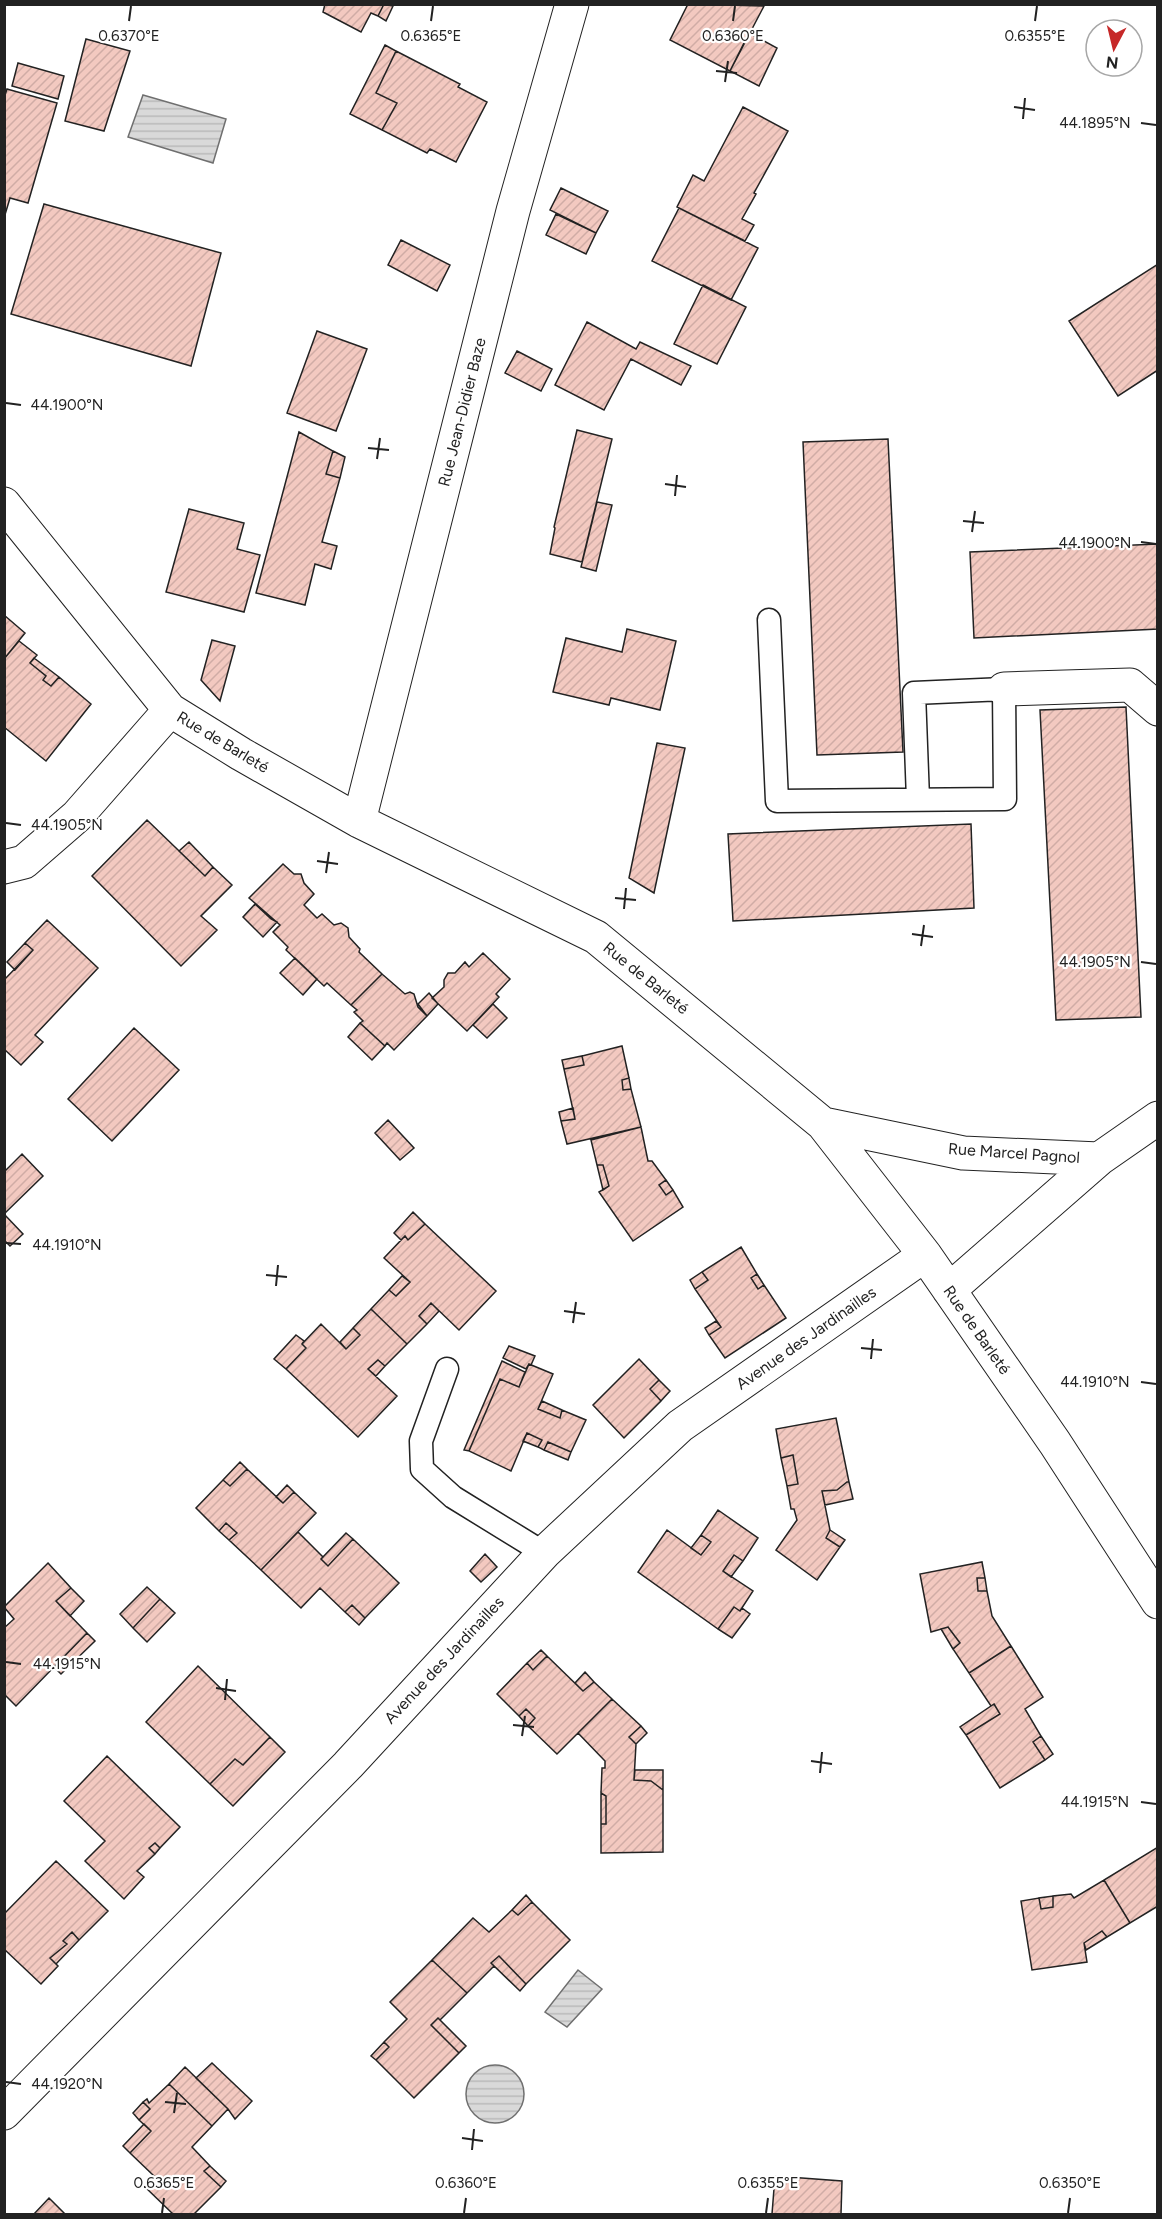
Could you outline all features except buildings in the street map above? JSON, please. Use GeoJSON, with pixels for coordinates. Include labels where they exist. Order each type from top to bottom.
{"type":"FeatureCollection","features":[{"type":"Feature","properties":{"kind":"street","name":"Rue Jean-Didier Baze"},"geometry":{"type":"LineString","coordinates":[[359,821],[513,211],[572,4]]}},
{"type":"Feature","properties":{"kind":"street","name":"Rue de Barleté"},"geometry":{"type":"LineString","coordinates":[[4,504],[170,710],[241,754],[359,821],[596,937],[823,1124],[925,1255],[1055,1443],[1158,1602]]}},
{"type":"Feature","properties":{"kind":"street"},"geometry":{"type":"LineString","coordinates":[[1004,689],[1130,686],[1158,709]]}},
{"type":"Feature","properties":{"kind":"street"},"geometry":{"type":"LineString","coordinates":[[4,867],[24,862],[77,816],[170,710]]}},
{"type":"Feature","properties":{"kind":"street","name":"Rue Marcel Pagnol"},"geometry":{"type":"LineString","coordinates":[[823,1124],[963,1153],[1099,1160],[1158,1118]]}},
{"type":"Feature","properties":{"kind":"street"},"geometry":{"type":"LineString","coordinates":[[949,1290],[1099,1160]]}},
{"type":"Feature","properties":{"kind":"street","name":"Avenue des Jardinailles"},"geometry":{"type":"LineString","coordinates":[[4,2113],[348,1765],[544,1553],[680,1426],[925,1255]]}},
{"type":"Feature","properties":{"kind":"lane"},"geometry":{"type":"LineString","coordinates":[[769,620],[777,801],[1005,799],[1004,689],[914,693],[918,799]]}},
{"type":"Feature","properties":{"kind":"lane"},"geometry":{"type":"LineString","coordinates":[[447,1369],[421,1441],[422,1469],[453,1497],[544,1553]]}},
{"type":"Feature","properties":{"kind":"shaded area"},"geometry":{"type":"Polygon","coordinates":[[[143,95],[226,119],[213,163],[128,137],[143,95]]]}},
{"type":"Feature","properties":{"kind":"shaded area"},"geometry":{"type":"Polygon","coordinates":[[[578,1970],[602,1989],[567,2027],[545,2012],[578,1970]]]}},
{"type":"Feature","properties":{"kind":"shaded area"},"geometry":{"type":"Polygon","coordinates":[[[489,2065],[501,2065],[516,2073],[524,2088],[524,2100],[516,2115],[501,2123],[489,2123],[474,2115],[466,2100],[466,2088],[474,2073],[489,2065]]]}}]}
